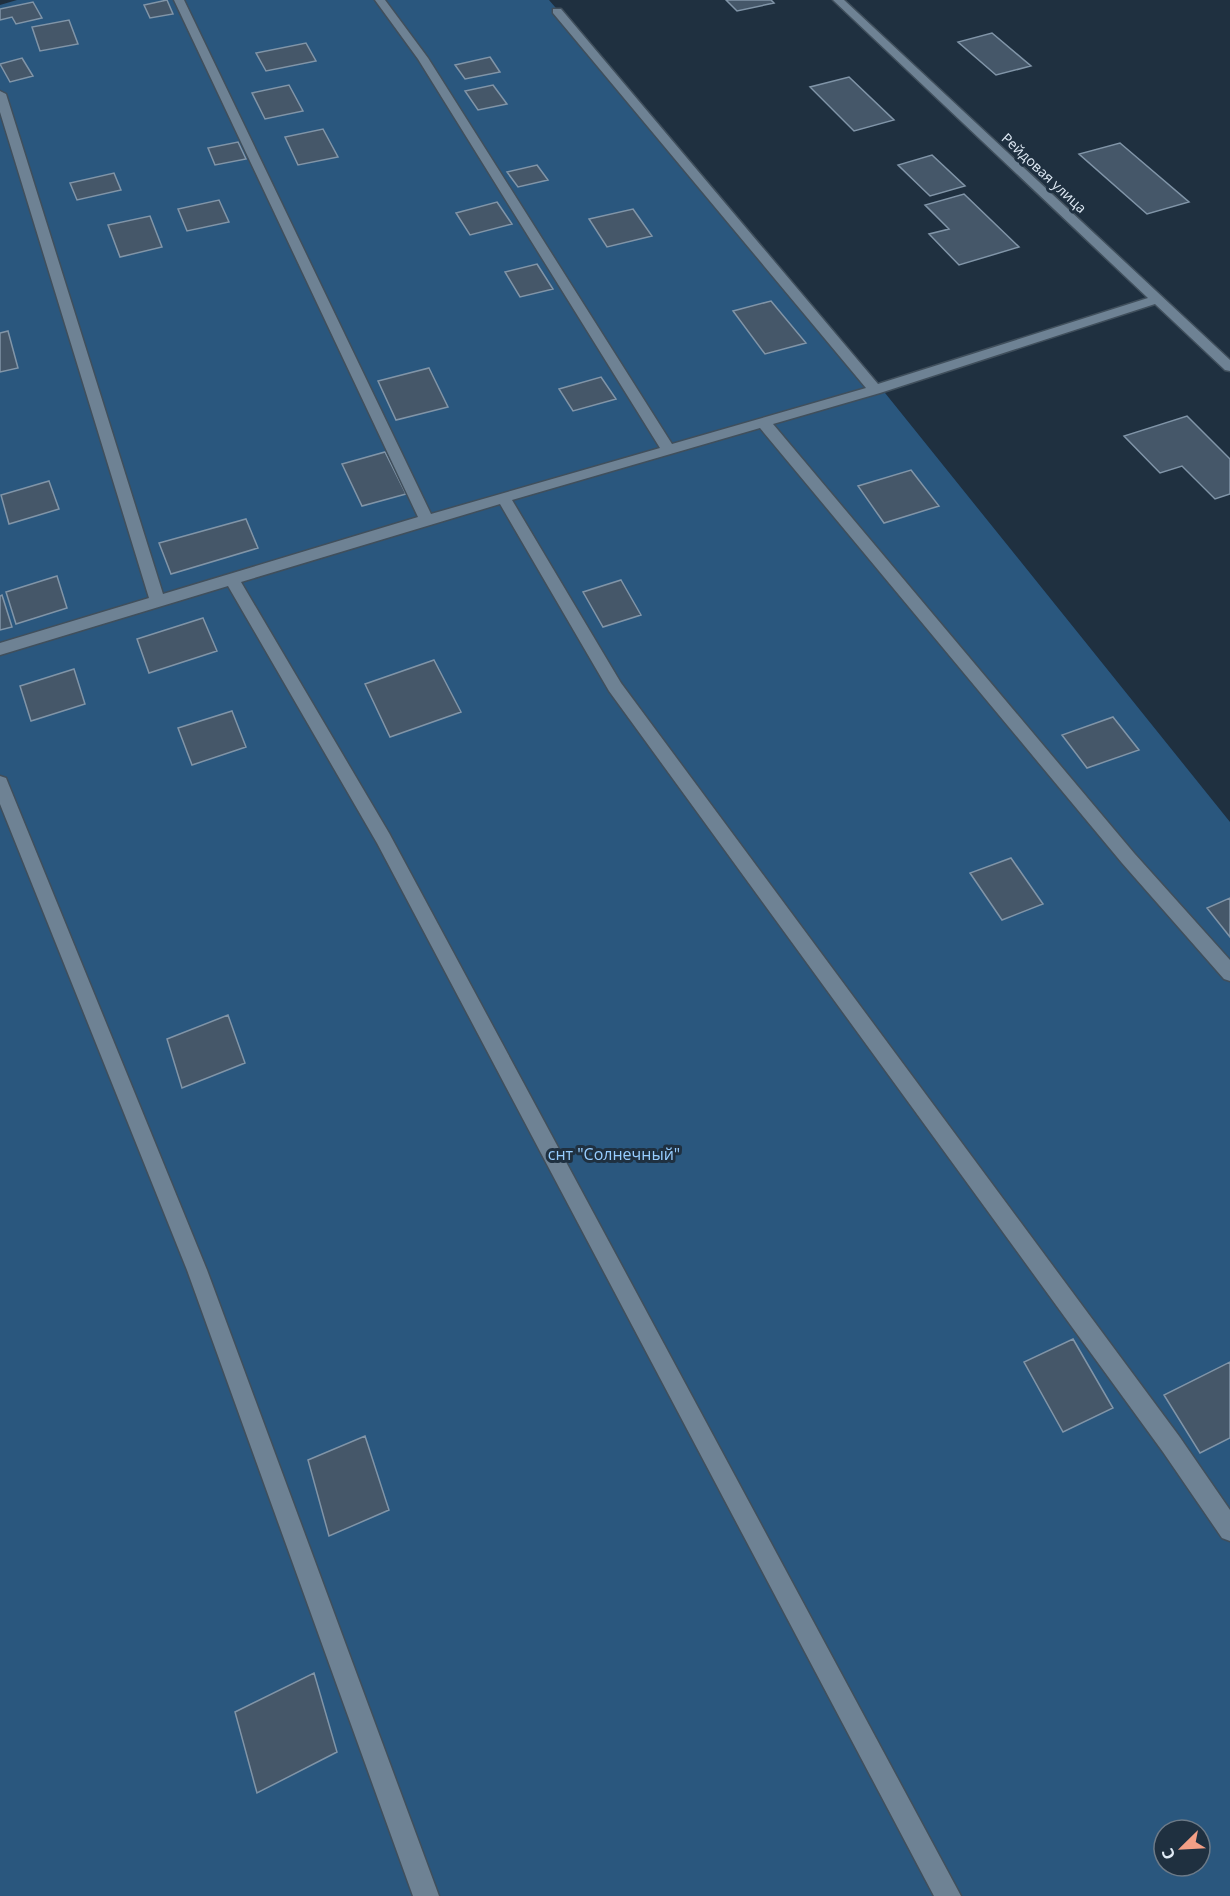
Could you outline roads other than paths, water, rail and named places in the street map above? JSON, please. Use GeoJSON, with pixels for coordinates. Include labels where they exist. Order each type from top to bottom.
{"type":"FeatureCollection","features":[{"type":"Feature","properties":{"kind":"street"},"geometry":{"type":"LineString","coordinates":[[178,0],[427,520]]}},
{"type":"Feature","properties":{"kind":"street"},"geometry":{"type":"LineString","coordinates":[[380,0],[423,58],[668,449]]}},
{"type":"Feature","properties":{"kind":"street","name":"Рейдовая улица"},"geometry":{"type":"LineString","coordinates":[[838,0],[1230,367]]}},
{"type":"Feature","properties":{"kind":"street"},"geometry":{"type":"LineString","coordinates":[[557,11],[874,390]]}},
{"type":"Feature","properties":{"kind":"street"},"geometry":{"type":"LineString","coordinates":[[0,94],[158,602]]}},
{"type":"Feature","properties":{"kind":"street"},"geometry":{"type":"LineString","coordinates":[[0,649],[427,520],[874,390],[1157,299]]}},
{"type":"Feature","properties":{"kind":"street"},"geometry":{"type":"LineString","coordinates":[[763,422],[1128,858],[1230,973]]}},
{"type":"Feature","properties":{"kind":"street"},"geometry":{"type":"LineString","coordinates":[[504,498],[615,687],[1171,1444],[1230,1530]]}},
{"type":"Feature","properties":{"kind":"street"},"geometry":{"type":"LineString","coordinates":[[232,579],[383,838],[948,1896]]}},
{"type":"Feature","properties":{"kind":"street"},"geometry":{"type":"LineString","coordinates":[[0,783],[197,1270],[426,1896]]}},
{"type":"Feature","properties":{"kind":"park label","name":"снт \"Солнечный\""},"geometry":{"type":"Point","coordinates":[614,1154]}}]}
